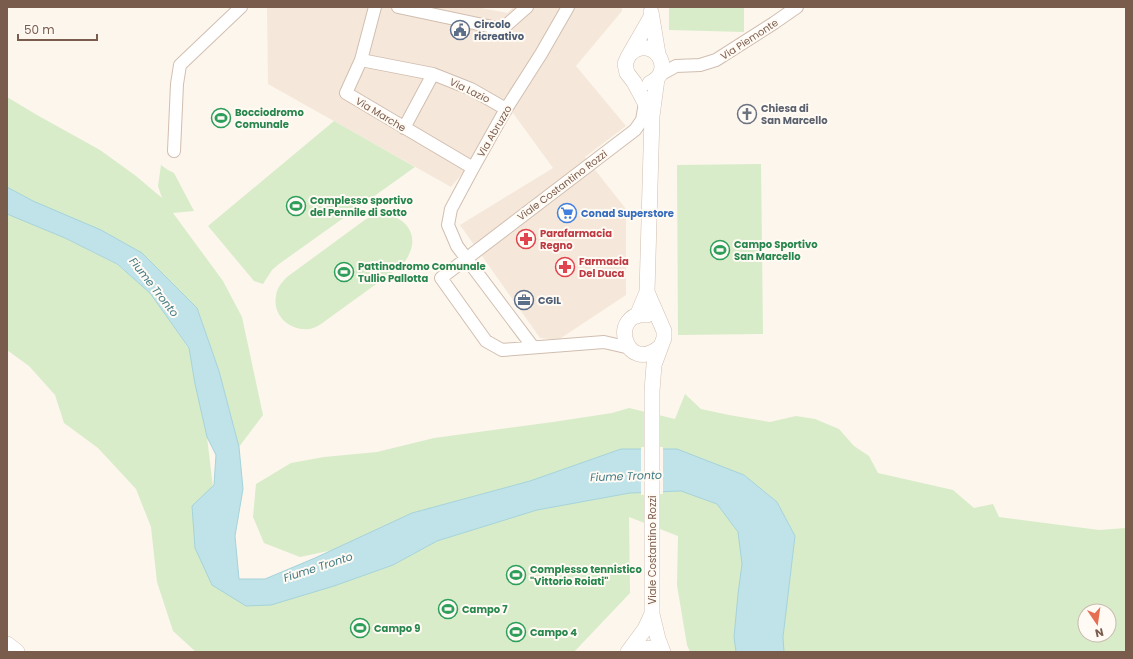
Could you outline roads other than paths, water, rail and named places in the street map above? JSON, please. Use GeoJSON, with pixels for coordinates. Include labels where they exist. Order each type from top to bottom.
{"type":"FeatureCollection","features":[{"type":"Feature","properties":{"kind":"main road"},"geometry":{"type":"LineString","coordinates":[[7,645],[16,652]]}},
{"type":"Feature","properties":{"kind":"street"},"geometry":{"type":"LineString","coordinates":[[174,151],[177,84],[180,65],[241,7]]}},
{"type":"Feature","properties":{"kind":"street","name":"Via Marche"},"geometry":{"type":"LineString","coordinates":[[375,7],[361,60],[346,93],[473,168]]}},
{"type":"Feature","properties":{"kind":"street"},"geometry":{"type":"LineString","coordinates":[[398,7],[502,29],[526,7]]}},
{"type":"Feature","properties":{"kind":"street","name":"Via Abruzzo"},"geometry":{"type":"LineString","coordinates":[[533,348],[457,246],[448,225],[451,209],[473,168],[506,109],[541,54],[568,7]]}},
{"type":"Feature","properties":{"kind":"street","name":"Via Piemonte"},"geometry":{"type":"LineString","coordinates":[[659,57],[676,66],[700,65],[716,60],[774,24],[797,7]]}},
{"type":"Feature","properties":{"kind":"street","name":"Viale Costantino Rozzi"},"geometry":{"type":"LineString","coordinates":[[649,110],[634,82],[628,76],[626,70],[626,60],[651,12]]}},
{"type":"Feature","properties":{"kind":"street","name":"Viale Costantino Rozzi"},"geometry":{"type":"LineString","coordinates":[[651,12],[659,57],[662,65],[649,110],[647,292],[637,316],[629,321],[625,329],[624,339],[642,367],[652,391]]}},
{"type":"Feature","properties":{"kind":"street"},"geometry":{"type":"LineString","coordinates":[[630,54],[636,49],[644,48],[651,49],[659,57]]}},
{"type":"Feature","properties":{"kind":"street","name":"Via Lazio"},"geometry":{"type":"LineString","coordinates":[[361,60],[433,74],[471,89],[506,109]]}},
{"type":"Feature","properties":{"kind":"street","name":"Via Piemonte"},"geometry":{"type":"LineString","coordinates":[[659,77],[676,66]]}},
{"type":"Feature","properties":{"kind":"street"},"geometry":{"type":"LineString","coordinates":[[404,128],[433,74]]}},
{"type":"Feature","properties":{"kind":"street"},"geometry":{"type":"LineString","coordinates":[[634,82],[639,84],[649,84],[659,77]]}},
{"type":"Feature","properties":{"kind":"street","name":"Viale Costantino Rozzi"},"geometry":{"type":"LineString","coordinates":[[649,110],[635,130],[441,278],[486,341],[502,350],[604,342],[632,350],[640,354],[647,354],[660,347]]}},
{"type":"Feature","properties":{"kind":"street","name":"Viale Costantino Rozzi"},"geometry":{"type":"LineString","coordinates":[[647,292],[664,331],[664,338],[654,365],[652,391],[652,611],[658,639],[663,652]]}},
{"type":"Feature","properties":{"kind":"street"},"geometry":{"type":"LineString","coordinates":[[637,316],[649,315],[659,320]]}},
{"type":"Feature","properties":{"kind":"street","name":"Viale Costantino Rozzi"},"geometry":{"type":"LineString","coordinates":[[604,342],[625,329]]}},
{"type":"Feature","properties":{"kind":"street","name":"Viale Costantino Rozzi"},"geometry":{"type":"LineString","coordinates":[[628,652],[646,629],[652,611]]}},
{"type":"Feature","properties":{"kind":"street"},"geometry":{"type":"LineString","coordinates":[[637,652],[648,648],[657,652]]}},
{"type":"Feature","properties":{"kind":"water","name":"Fiume Tronto"},"geometry":{"type":"Polygon","coordinates":[[[7,187],[33,201],[101,230],[142,253],[197,308],[219,371],[239,447],[243,489],[235,536],[239,579],[265,579],[315,558],[412,513],[530,481],[621,449],[677,449],[744,475],[777,502],[795,536],[783,637],[784,652],[736,652],[734,637],[742,564],[738,532],[717,504],[681,491],[630,493],[537,510],[437,541],[393,565],[334,586],[271,605],[246,606],[212,585],[195,548],[192,506],[214,485],[216,455],[207,437],[195,384],[189,348],[150,293],[117,264],[65,238],[7,214],[7,187]]]}},
{"type":"Feature","properties":{"kind":"place","name":"Circolo ricreativo"},"geometry":{"type":"Point","coordinates":[460,30]}},
{"type":"Feature","properties":{"kind":"place","name":"Chiesa di San Marcello"},"geometry":{"type":"Point","coordinates":[747,114]}},
{"type":"Feature","properties":{"kind":"place","name":"Bocciodromo Comunale"},"geometry":{"type":"Point","coordinates":[221,118]}},
{"type":"Feature","properties":{"kind":"place","name":"Complesso sportivo del Pennile di Sotto"},"geometry":{"type":"Point","coordinates":[296,206]}},
{"type":"Feature","properties":{"kind":"place","name":"Conad Superstore"},"geometry":{"type":"Point","coordinates":[567,213]}},
{"type":"Feature","properties":{"kind":"place","name":"Parafarmacia Regno"},"geometry":{"type":"Point","coordinates":[526,239]}},
{"type":"Feature","properties":{"kind":"place","name":"Campo Sportivo San Marcello"},"geometry":{"type":"Point","coordinates":[720,250]}},
{"type":"Feature","properties":{"kind":"place","name":"Farmacia Del Duca"},"geometry":{"type":"Point","coordinates":[565,267]}},
{"type":"Feature","properties":{"kind":"place","name":"Pattinodromo Comunale Tullio Pallotta"},"geometry":{"type":"Point","coordinates":[344,272]}},
{"type":"Feature","properties":{"kind":"place","name":"CGIL"},"geometry":{"type":"Point","coordinates":[524,300]}},
{"type":"Feature","properties":{"kind":"place","name":"Complesso tennistico \"Vittorio Roiati\""},"geometry":{"type":"Point","coordinates":[516,575]}},
{"type":"Feature","properties":{"kind":"place","name":"Campo 7"},"geometry":{"type":"Point","coordinates":[448,609]}},
{"type":"Feature","properties":{"kind":"place","name":"Campo 9"},"geometry":{"type":"Point","coordinates":[360,628]}},
{"type":"Feature","properties":{"kind":"place","name":"Campo 4"},"geometry":{"type":"Point","coordinates":[516,632]}}]}
